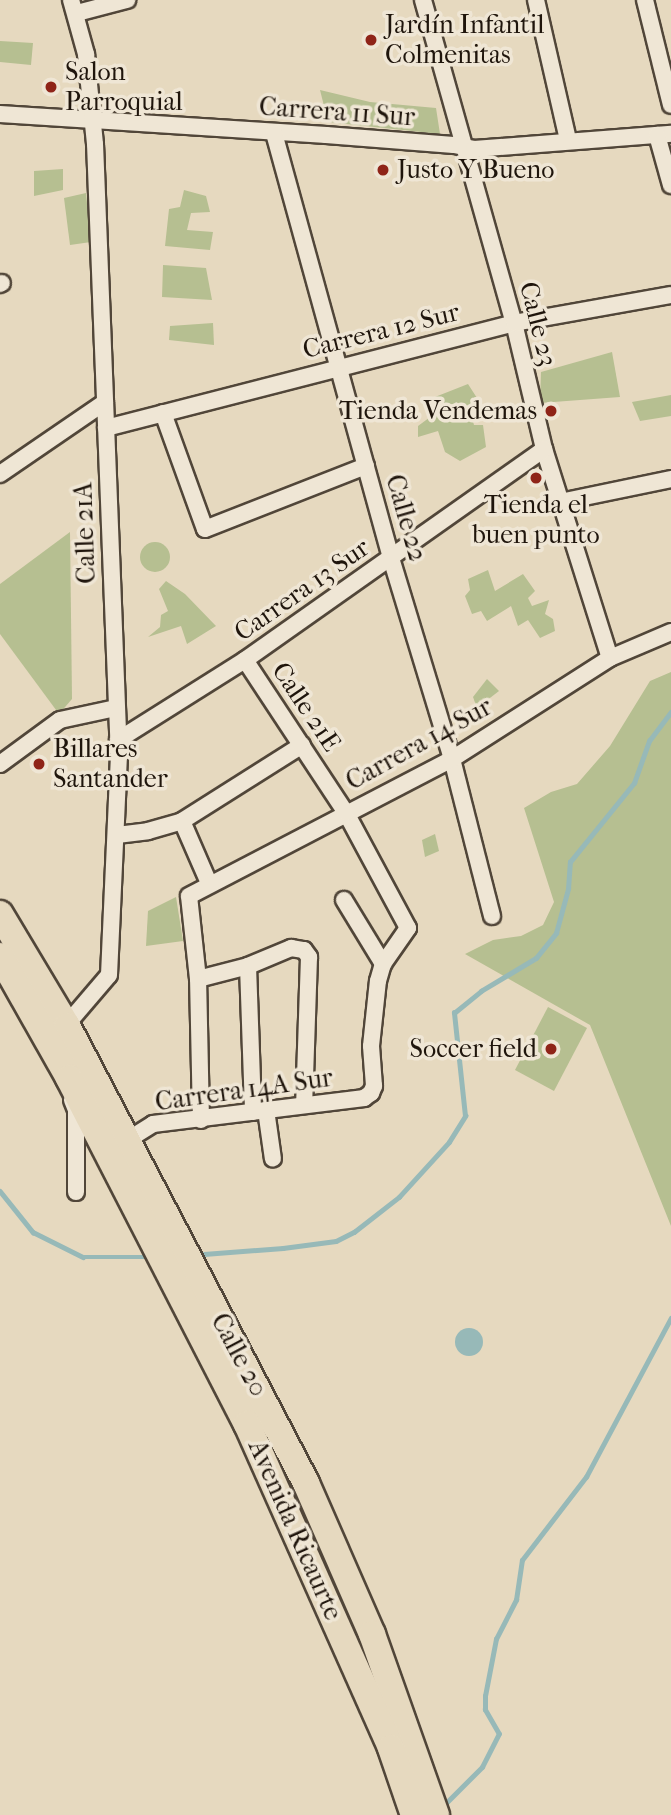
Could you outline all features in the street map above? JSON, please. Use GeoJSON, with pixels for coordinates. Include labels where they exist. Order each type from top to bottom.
{"type":"FeatureCollection","features":[{"type":"Feature","properties":{"kind":"main road","name":"Calle 20"},"geometry":{"type":"LineString","coordinates":[[0,914],[58,1035],[126,1141],[306,1483],[372,1633],[436,1815]]}},
{"type":"Feature","properties":{"kind":"main road","name":"Avenida Ricaurte"},"geometry":{"type":"LineString","coordinates":[[0,956],[58,1035],[69,1078],[267,1465],[391,1748],[414,1815]]}},
{"type":"Feature","properties":{"kind":"street"},"geometry":{"type":"LineString","coordinates":[[74,7],[127,0]]}},
{"type":"Feature","properties":{"kind":"street","name":"Calle 23"},"geometry":{"type":"LineString","coordinates":[[423,0],[451,109],[466,148],[514,323],[544,449],[611,658]]}},
{"type":"Feature","properties":{"kind":"street"},"geometry":{"type":"LineString","coordinates":[[536,0],[568,141]]}},
{"type":"Feature","properties":{"kind":"street"},"geometry":{"type":"LineString","coordinates":[[645,0],[671,105]]}},
{"type":"Feature","properties":{"kind":"street","name":"Calle 21A"},"geometry":{"type":"LineString","coordinates":[[58,1035],[109,975],[117,835],[118,740],[93,121],[90,75],[74,7]]}},
{"type":"Feature","properties":{"kind":"street","name":"Carrera 11 Sur"},"geometry":{"type":"LineString","coordinates":[[0,114],[466,148],[664,134]]}},
{"type":"Feature","properties":{"kind":"street","name":"Calle 22"},"geometry":{"type":"LineString","coordinates":[[274,133],[391,558],[452,759],[492,916]]}},
{"type":"Feature","properties":{"kind":"street"},"geometry":{"type":"LineString","coordinates":[[664,134],[671,185]]}},
{"type":"Feature","properties":{"kind":"street","name":"Carrera 12 Sur"},"geometry":{"type":"LineString","coordinates":[[106,428],[514,323],[671,295]]}},
{"type":"Feature","properties":{"kind":"street"},"geometry":{"type":"LineString","coordinates":[[0,474],[105,402]]}},
{"type":"Feature","properties":{"kind":"street"},"geometry":{"type":"LineString","coordinates":[[163,414],[203,527],[208,529],[366,466]]}},
{"type":"Feature","properties":{"kind":"street","name":"Carrera 13 Sur"},"geometry":{"type":"LineString","coordinates":[[118,740],[245,660],[544,449]]}},
{"type":"Feature","properties":{"kind":"street"},"geometry":{"type":"LineString","coordinates":[[560,502],[671,479]]}},
{"type":"Feature","properties":{"kind":"street","name":"Carrera 14 Sur"},"geometry":{"type":"LineString","coordinates":[[198,979],[189,895],[452,759],[611,658],[671,632]]}},
{"type":"Feature","properties":{"kind":"street","name":"Calle 21E"},"geometry":{"type":"LineString","coordinates":[[245,660],[346,813],[408,928],[383,964]]}},
{"type":"Feature","properties":{"kind":"street"},"geometry":{"type":"LineString","coordinates":[[0,764],[60,720],[116,708]]}},
{"type":"Feature","properties":{"kind":"street"},"geometry":{"type":"LineString","coordinates":[[117,835],[148,831],[182,821],[302,745]]}},
{"type":"Feature","properties":{"kind":"street"},"geometry":{"type":"LineString","coordinates":[[182,821],[209,883]]}},
{"type":"Feature","properties":{"kind":"street"},"geometry":{"type":"LineString","coordinates":[[344,900],[383,964]]}},
{"type":"Feature","properties":{"kind":"street"},"geometry":{"type":"LineString","coordinates":[[201,1120],[198,979],[248,966],[291,948],[304,950],[309,957],[304,1104]]}},
{"type":"Feature","properties":{"kind":"street","name":"Carrera 14A Sur"},"geometry":{"type":"LineString","coordinates":[[126,1141],[153,1124],[364,1098],[372,1093],[373,1012],[383,964]]}},
{"type":"Feature","properties":{"kind":"street"},"geometry":{"type":"LineString","coordinates":[[248,966],[260,1111],[273,1159]]}},
{"type":"Feature","properties":{"kind":"street"},"geometry":{"type":"LineString","coordinates":[[69,1078],[67,1086],[76,1110],[76,1192]]}},
{"type":"Feature","properties":{"kind":"green space"},"geometry":{"type":"Polygon","coordinates":[[[0,41],[33,43],[31,65],[0,62],[0,41]]]}},
{"type":"Feature","properties":{"kind":"green space"},"geometry":{"type":"Polygon","coordinates":[[[320,90],[370,102],[436,108],[440,134],[328,122],[320,90]]]}},
{"type":"Feature","properties":{"kind":"green space"},"geometry":{"type":"Polygon","coordinates":[[[63,169],[63,190],[34,196],[34,171],[63,169]]]}},
{"type":"Feature","properties":{"kind":"green space"},"geometry":{"type":"Polygon","coordinates":[[[184,190],[206,196],[210,212],[191,213],[187,230],[213,232],[210,250],[165,246],[169,209],[180,207],[184,190]]]}},
{"type":"Feature","properties":{"kind":"green space"},"geometry":{"type":"Polygon","coordinates":[[[86,193],[91,242],[70,245],[64,198],[86,193]]]}},
{"type":"Feature","properties":{"kind":"green space"},"geometry":{"type":"Polygon","coordinates":[[[163,265],[206,268],[212,300],[162,297],[163,265]]]}},
{"type":"Feature","properties":{"kind":"green space"},"geometry":{"type":"Polygon","coordinates":[[[213,323],[214,345],[169,340],[170,326],[213,323]]]}},
{"type":"Feature","properties":{"kind":"green space"},"geometry":{"type":"Polygon","coordinates":[[[612,352],[620,397],[540,403],[541,372],[612,352]]]}},
{"type":"Feature","properties":{"kind":"green space"},"geometry":{"type":"Polygon","coordinates":[[[468,384],[477,398],[477,407],[470,411],[474,425],[483,425],[486,447],[460,461],[445,452],[438,431],[418,437],[418,426],[437,412],[435,397],[468,384]]]}},
{"type":"Feature","properties":{"kind":"green space"},"geometry":{"type":"Polygon","coordinates":[[[671,395],[671,416],[640,421],[632,402],[671,395]]]}},
{"type":"Feature","properties":{"kind":"green space"},"geometry":{"type":"Polygon","coordinates":[[[70,532],[72,699],[59,714],[0,634],[0,584],[70,532]]]}},
{"type":"Feature","properties":{"kind":"green space"},"geometry":{"type":"Polygon","coordinates":[[[155,542],[165,547],[170,557],[165,567],[155,572],[145,567],[140,557],[145,547],[155,542]]]}},
{"type":"Feature","properties":{"kind":"green space"},"geometry":{"type":"Polygon","coordinates":[[[488,570],[495,591],[523,574],[535,591],[528,598],[532,606],[549,600],[545,614],[553,619],[555,631],[540,638],[528,620],[518,626],[511,606],[487,621],[481,611],[472,614],[465,596],[470,590],[468,579],[488,570]]]}},
{"type":"Feature","properties":{"kind":"green space"},"geometry":{"type":"Polygon","coordinates":[[[166,581],[185,594],[216,626],[187,644],[181,626],[148,637],[160,627],[161,615],[168,611],[159,589],[166,581]]]}},
{"type":"Feature","properties":{"kind":"green space"},"geometry":{"type":"Polygon","coordinates":[[[671,672],[671,1226],[590,1025],[465,954],[493,940],[521,936],[543,925],[554,902],[524,808],[551,792],[577,784],[610,746],[650,681],[671,672]]]}},
{"type":"Feature","properties":{"kind":"green space"},"geometry":{"type":"Polygon","coordinates":[[[487,679],[499,691],[477,708],[473,697],[487,679]]]}},
{"type":"Feature","properties":{"kind":"green space"},"geometry":{"type":"Polygon","coordinates":[[[435,834],[439,851],[425,857],[422,840],[435,834]]]}},
{"type":"Feature","properties":{"kind":"green space"},"geometry":{"type":"Polygon","coordinates":[[[176,897],[183,941],[146,946],[148,911],[176,897]]]}},
{"type":"Feature","properties":{"kind":"green space","name":"Soccer field"},"geometry":{"type":"Polygon","coordinates":[[[548,1007],[587,1028],[554,1091],[515,1070],[548,1007]]]}},
{"type":"Feature","properties":{"kind":"water"},"geometry":{"type":"Polygon","coordinates":[[[469,1328],[479,1332],[483,1342],[479,1352],[469,1356],[459,1352],[455,1342],[459,1332],[469,1328]]]}},
{"type":"Feature","properties":{"kind":"waterway"},"geometry":{"type":"LineString","coordinates":[[204,1254],[336,1241],[354,1232],[399,1197],[449,1142],[465,1116],[454,1013],[481,991],[536,958],[556,933],[568,889],[570,862],[634,783],[649,741],[671,712]]}},
{"type":"Feature","properties":{"kind":"waterway"},"geometry":{"type":"LineString","coordinates":[[0,1191],[33,1232],[83,1257],[152,1257]]}},
{"type":"Feature","properties":{"kind":"waterway"},"geometry":{"type":"LineString","coordinates":[[443,1806],[482,1767],[499,1734],[485,1710],[485,1696],[496,1639],[516,1600],[522,1560],[586,1477],[671,1318]]}},
{"type":"Feature","properties":{"kind":"place","name":"Jardín Infantil Colmenitas"},"geometry":{"type":"Point","coordinates":[371,40]}},
{"type":"Feature","properties":{"kind":"place","name":"Salon Parroquial"},"geometry":{"type":"Point","coordinates":[51,87]}},
{"type":"Feature","properties":{"kind":"place","name":"Justo Y Bueno"},"geometry":{"type":"Point","coordinates":[383,170]}},
{"type":"Feature","properties":{"kind":"place","name":"Tienda Vendemas"},"geometry":{"type":"Point","coordinates":[551,411]}},
{"type":"Feature","properties":{"kind":"place","name":"Tienda el buen punto"},"geometry":{"type":"Point","coordinates":[536,478]}},
{"type":"Feature","properties":{"kind":"place","name":"Billares Santander"},"geometry":{"type":"Point","coordinates":[39,764]}},
{"type":"Feature","properties":{"kind":"place","name":"Soccer field"},"geometry":{"type":"Point","coordinates":[551,1049]}}]}
